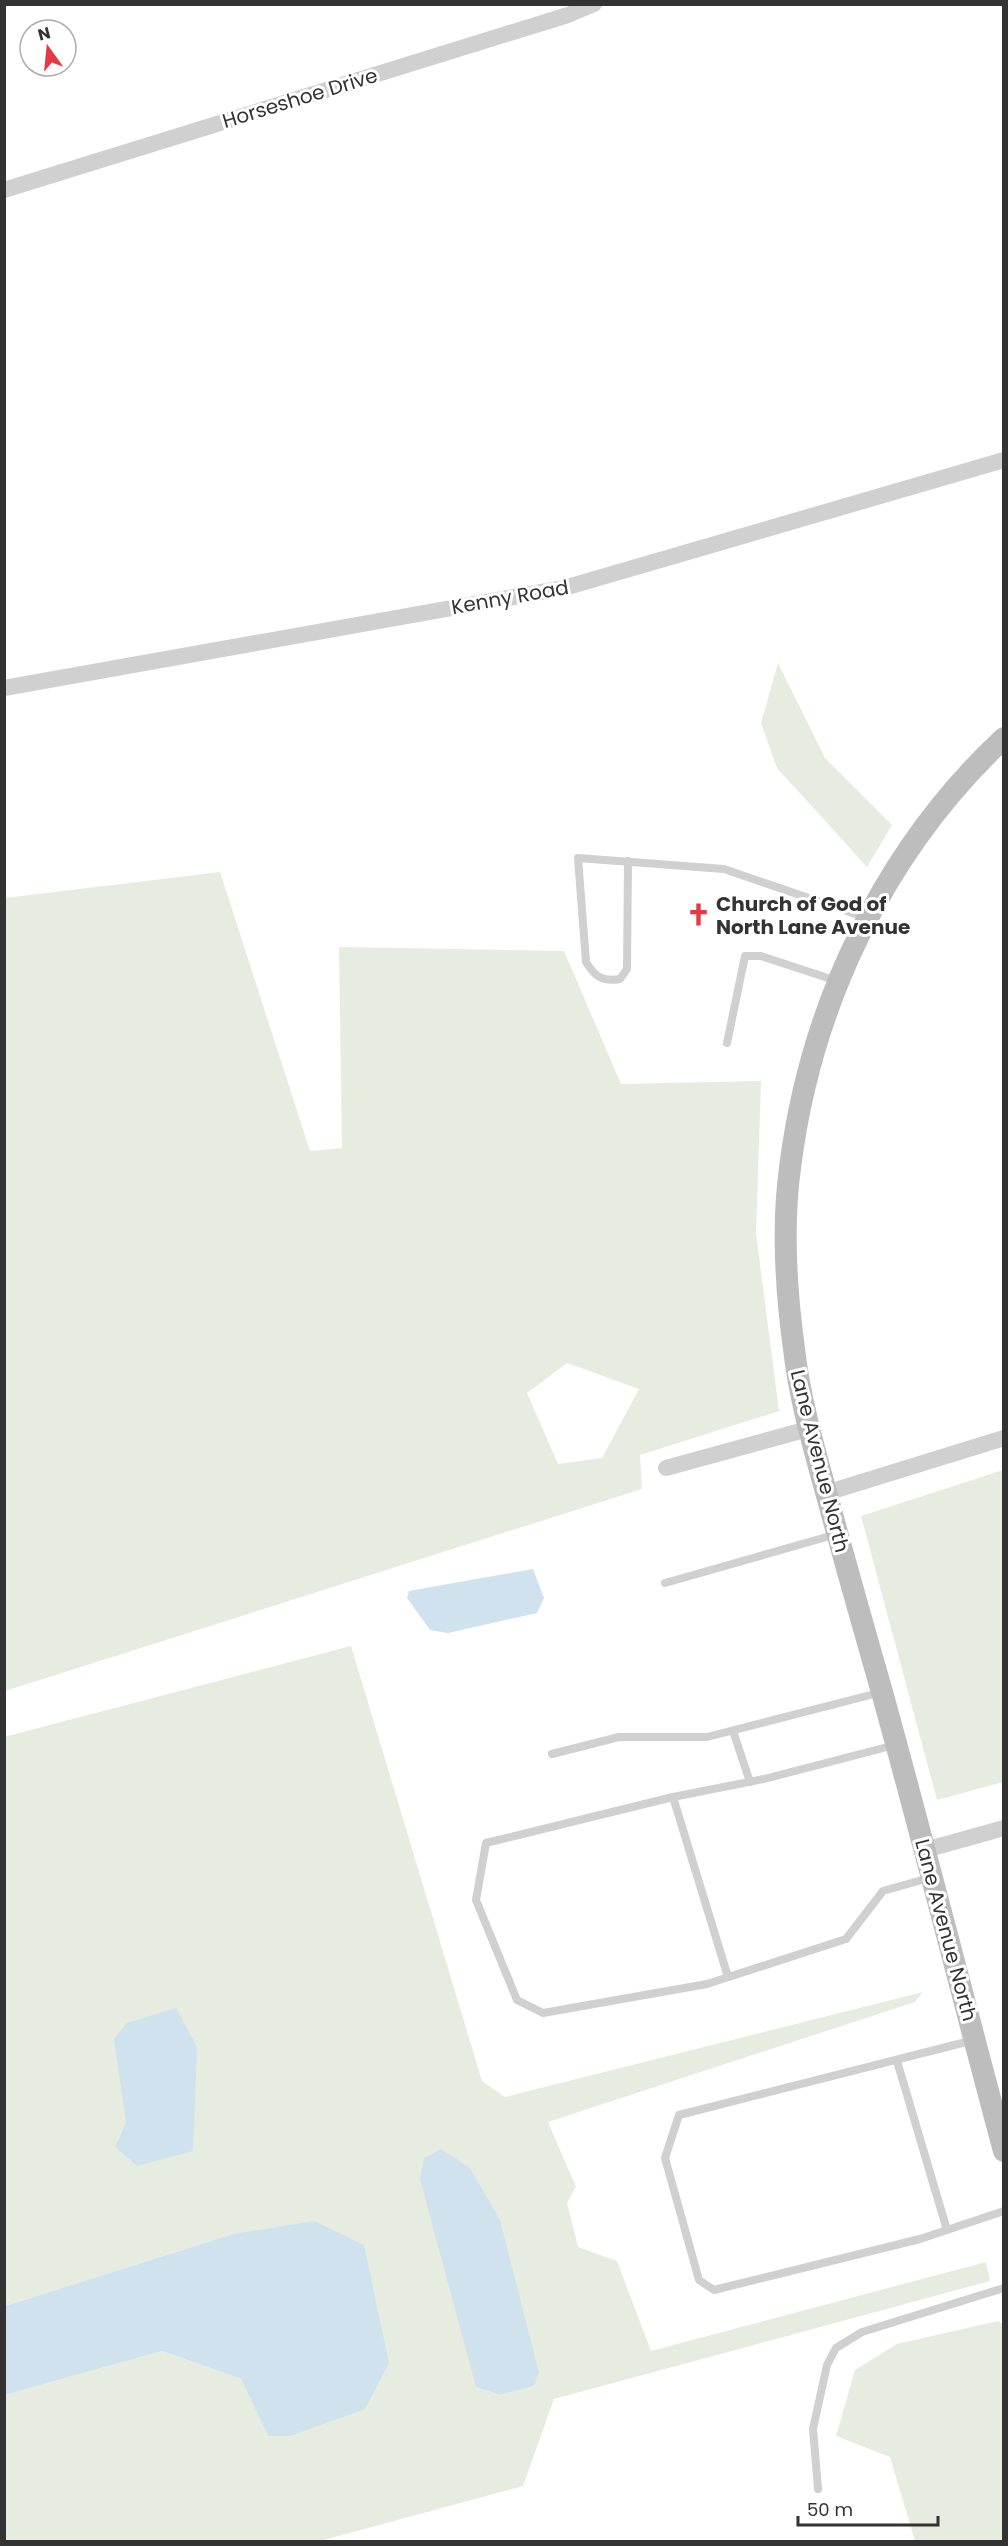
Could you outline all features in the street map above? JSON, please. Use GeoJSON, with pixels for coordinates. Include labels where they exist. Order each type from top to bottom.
{"type":"FeatureCollection","features":[{"type":"Feature","properties":{"kind":"main road","name":"Lane Avenue North"},"geometry":{"type":"LineString","coordinates":[[1004,738],[945,799],[902,859],[867,918],[838,981],[809,1070],[799,1113],[789,1171],[788,1270],[794,1349],[808,1429],[933,1877],[1004,2151]]}},
{"type":"Feature","properties":{"kind":"street","name":"Horseshoe Drive"},"geometry":{"type":"LineString","coordinates":[[4,190],[557,18],[594,4]]}},
{"type":"Feature","properties":{"kind":"street","name":"Kenny Road"},"geometry":{"type":"LineString","coordinates":[[4,688],[564,588],[1004,460]]}},
{"type":"Feature","properties":{"kind":"street"},"geometry":{"type":"LineString","coordinates":[[666,1468],[808,1429]]}},
{"type":"Feature","properties":{"kind":"street"},"geometry":{"type":"LineString","coordinates":[[826,1493],[1004,1438]]}},
{"type":"Feature","properties":{"kind":"street"},"geometry":{"type":"LineString","coordinates":[[925,1850],[1004,1828]]}},
{"type":"Feature","properties":{"kind":"lane"},"geometry":{"type":"LineString","coordinates":[[628,861],[627,969],[620,979],[609,981],[594,975],[586,962],[578,858],[628,861],[724,869],[867,918]]}},
{"type":"Feature","properties":{"kind":"lane"},"geometry":{"type":"LineString","coordinates":[[727,1043],[745,956],[761,956],[838,981]]}},
{"type":"Feature","properties":{"kind":"lane"},"geometry":{"type":"LineString","coordinates":[[665,1583],[837,1534]]}},
{"type":"Feature","properties":{"kind":"lane"},"geometry":{"type":"LineString","coordinates":[[552,1754],[619,1737],[707,1737],[882,1692]]}},
{"type":"Feature","properties":{"kind":"lane"},"geometry":{"type":"LineString","coordinates":[[733,1731],[750,1782]]}},
{"type":"Feature","properties":{"kind":"lane"},"geometry":{"type":"LineString","coordinates":[[896,1744],[750,1782],[673,1797],[486,1844],[476,1900],[517,2000],[543,2013],[706,1984],[846,1939],[883,1891],[933,1877]]}},
{"type":"Feature","properties":{"kind":"lane"},"geometry":{"type":"LineString","coordinates":[[673,1797],[728,1977]]}},
{"type":"Feature","properties":{"kind":"lane"},"geometry":{"type":"LineString","coordinates":[[975,2040],[679,2115],[665,2158],[699,2280],[714,2290],[920,2239],[1004,2211]]}},
{"type":"Feature","properties":{"kind":"lane"},"geometry":{"type":"LineString","coordinates":[[897,2061],[946,2230]]}},
{"type":"Feature","properties":{"kind":"lane"},"geometry":{"type":"LineString","coordinates":[[818,2489],[813,2429],[827,2365],[836,2348],[862,2332],[1004,2288]]}},
{"type":"Feature","properties":{"kind":"shaded area"},"geometry":{"type":"Polygon","coordinates":[[[778,663],[825,758],[892,825],[867,867],[777,768],[761,723],[778,663]]]}},
{"type":"Feature","properties":{"kind":"shaded area"},"geometry":{"type":"Polygon","coordinates":[[[220,872],[310,1151],[342,1148],[339,947],[564,951],[621,1084],[761,1081],[756,1233],[779,1411],[640,1455],[642,1489],[5,1691],[5,898],[220,872]],[[567,1363],[527,1393],[558,1464],[602,1458],[639,1389],[567,1363]]]}},
{"type":"Feature","properties":{"kind":"shaded area"},"geometry":{"type":"Polygon","coordinates":[[[1003,1470],[1003,1782],[937,1800],[861,1516],[1003,1470]]]}},
{"type":"Feature","properties":{"kind":"shaded area"},"geometry":{"type":"Polygon","coordinates":[[[351,1646],[482,2081],[505,2097],[923,1992],[915,2002],[548,2122],[576,2187],[567,2203],[578,2247],[617,2261],[651,2351],[986,2262],[990,2281],[554,2399],[523,2486],[320,2541],[5,2541],[5,2395],[162,2351],[241,2379],[268,2436],[233,2234],[5,2306],[4,1737],[351,1646]],[[126,2122],[115,2147],[137,2166],[126,2122]],[[534,2386],[476,2387],[500,2395],[534,2386]]]}},
{"type":"Feature","properties":{"kind":"shaded area"},"geometry":{"type":"Polygon","coordinates":[[[998,2321],[1004,2325],[1003,2541],[915,2541],[890,2457],[836,2436],[855,2370],[897,2344],[998,2321]]]}},
{"type":"Feature","properties":{"kind":"water"},"geometry":{"type":"Polygon","coordinates":[[[533,1569],[544,1598],[537,1613],[448,1633],[430,1630],[407,1598],[409,1591],[533,1569]]]}},
{"type":"Feature","properties":{"kind":"water"},"geometry":{"type":"Polygon","coordinates":[[[176,2008],[197,2047],[193,2151],[137,2166],[115,2147],[126,2122],[114,2039],[127,2023],[176,2008]]]}},
{"type":"Feature","properties":{"kind":"water"},"geometry":{"type":"Polygon","coordinates":[[[441,2149],[470,2168],[500,2220],[539,2373],[534,2386],[500,2395],[476,2387],[420,2179],[424,2158],[441,2149]]]}},
{"type":"Feature","properties":{"kind":"water"},"geometry":{"type":"Polygon","coordinates":[[[314,2221],[364,2245],[389,2363],[365,2409],[290,2436],[268,2436],[241,2379],[162,2351],[5,2395],[5,2306],[233,2234],[314,2221]]]}},
{"type":"Feature","properties":{"kind":"place","name":"Church of God of North Lane Avenue"},"geometry":{"type":"Point","coordinates":[698,915]}}]}
